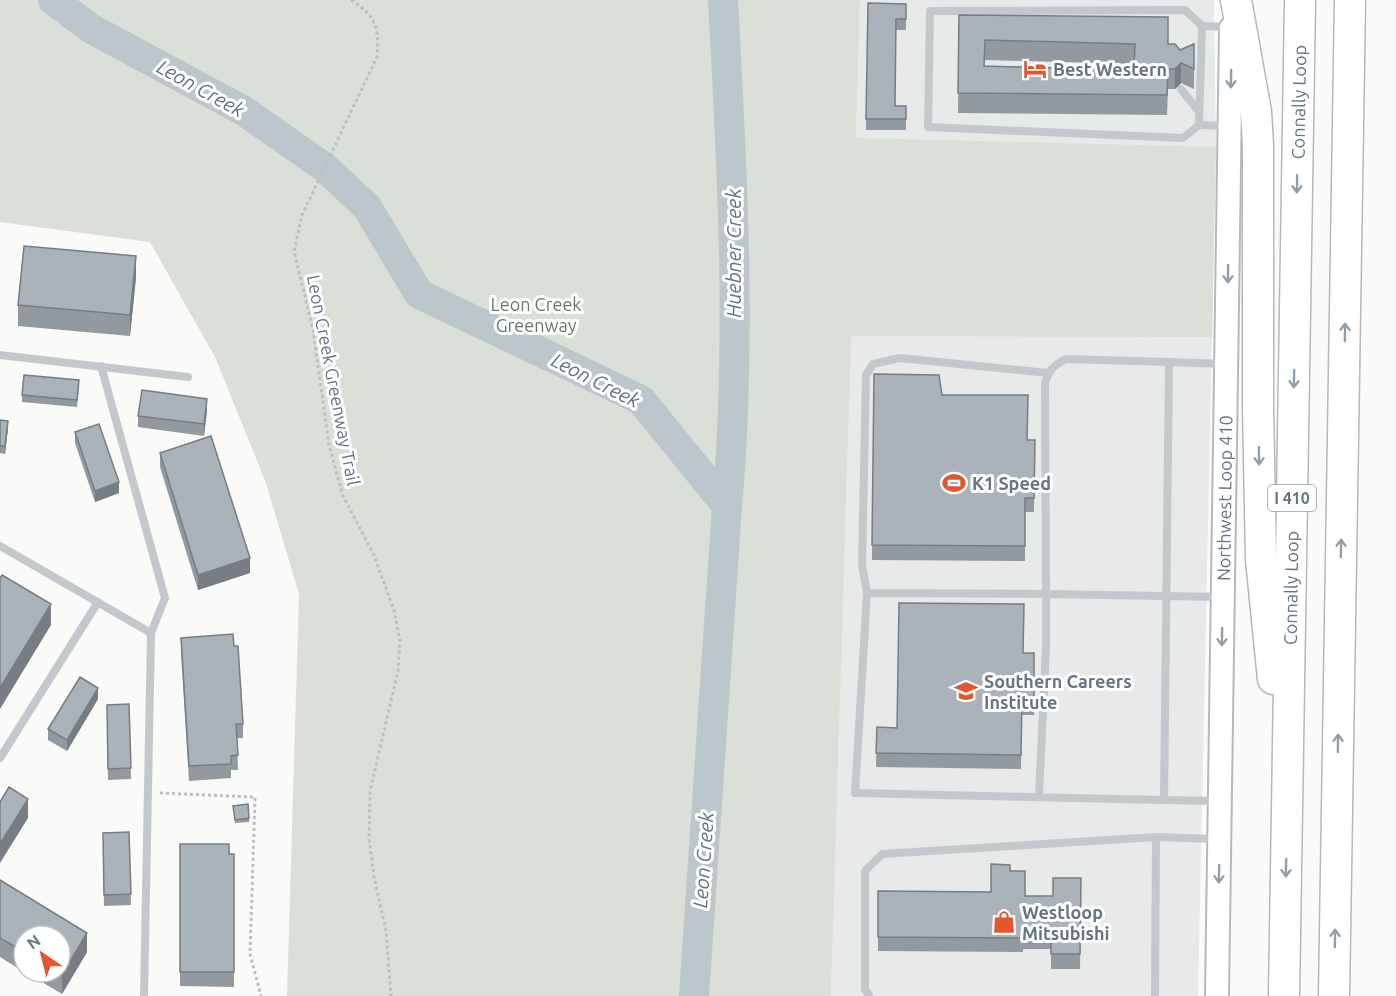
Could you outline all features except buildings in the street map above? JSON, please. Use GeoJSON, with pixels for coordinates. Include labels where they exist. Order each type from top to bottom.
{"type":"FeatureCollection","features":[{"type":"Feature","properties":{"kind":"highway","name":"Connally Loop"},"geometry":{"type":"LineString","coordinates":[[1284,996],[1300,0]]}},
{"type":"Feature","properties":{"kind":"highway","name":"I 410"},"geometry":{"type":"LineString","coordinates":[[1334,996],[1350,0]]}},
{"type":"Feature","properties":{"kind":"highway"},"geometry":{"type":"LineString","coordinates":[[1233,9],[1256,112],[1261,559],[1287,830]]}},
{"type":"Feature","properties":{"kind":"main road","name":"Northwest Loop 410"},"geometry":{"type":"LineString","coordinates":[[1217,996],[1233,9]]}},
{"type":"Feature","properties":{"kind":"lane"},"geometry":{"type":"LineString","coordinates":[[1202,26],[1233,9]]}},
{"type":"Feature","properties":{"kind":"lane"},"geometry":{"type":"LineString","coordinates":[[1199,125],[1202,26],[1185,10],[930,11],[928,127],[1183,138],[1199,125],[1230,126]]}},
{"type":"Feature","properties":{"kind":"lane"},"geometry":{"type":"LineString","coordinates":[[1188,57],[1202,42]]}},
{"type":"Feature","properties":{"kind":"lane"},"geometry":{"type":"LineString","coordinates":[[1181,89],[1199,112]]}},
{"type":"Feature","properties":{"kind":"lane"},"geometry":{"type":"LineString","coordinates":[[0,355],[188,377]]}},
{"type":"Feature","properties":{"kind":"lane"},"geometry":{"type":"LineString","coordinates":[[1048,373],[900,358],[873,364],[866,375],[862,565],[867,593],[855,794],[1220,801]]}},
{"type":"Feature","properties":{"kind":"lane"},"geometry":{"type":"LineString","coordinates":[[1039,796],[1046,646],[1045,383],[1048,373],[1056,364],[1066,359],[1227,364]]}},
{"type":"Feature","properties":{"kind":"lane"},"geometry":{"type":"LineString","coordinates":[[1164,800],[1169,362]]}},
{"type":"Feature","properties":{"kind":"lane"},"geometry":{"type":"LineString","coordinates":[[101,366],[165,598],[151,633],[144,996]]}},
{"type":"Feature","properties":{"kind":"lane"},"geometry":{"type":"LineString","coordinates":[[0,546],[151,633]]}},
{"type":"Feature","properties":{"kind":"lane"},"geometry":{"type":"LineString","coordinates":[[867,593],[1223,597]]}},
{"type":"Feature","properties":{"kind":"lane"},"geometry":{"type":"LineString","coordinates":[[0,758],[98,602]]}},
{"type":"Feature","properties":{"kind":"lane"},"geometry":{"type":"LineString","coordinates":[[869,996],[865,989],[865,871],[882,854],[1156,837],[1219,839]]}},
{"type":"Feature","properties":{"kind":"lane"},"geometry":{"type":"LineString","coordinates":[[1155,996],[1156,837]]}},
{"type":"Feature","properties":{"kind":"path","name":"Leon Creek Greenway Trail"},"geometry":{"type":"LineString","coordinates":[[351,0],[368,11],[379,31],[377,57],[302,214],[294,251],[313,330],[329,445],[343,496],[373,553],[394,610],[399,641],[398,671],[370,791],[369,837],[387,939],[391,996]]}},
{"type":"Feature","properties":{"kind":"path"},"geometry":{"type":"LineString","coordinates":[[148,793],[255,797],[250,954],[261,996]]}},
{"type":"Feature","properties":{"kind":"shaded area"},"geometry":{"type":"Polygon","coordinates":[[[860,0],[1214,0],[1216,147],[1198,996],[831,996],[860,0]]]}},
{"type":"Feature","properties":{"kind":"green space","name":"Leon Creek Greenway"},"geometry":{"type":"Polygon","coordinates":[[[0,0],[860,0],[856,138],[1216,147],[1212,337],[851,336],[831,996],[287,996],[299,594],[266,483],[215,357],[150,242],[0,222],[0,0]]]}},
{"type":"Feature","properties":{"kind":"waterway","name":"Leon Creek"},"geometry":{"type":"LineString","coordinates":[[53,0],[90,28],[244,111],[324,167],[367,207],[419,294],[641,400],[727,506],[694,996]]}},
{"type":"Feature","properties":{"kind":"waterway","name":"Huebner Creek"},"geometry":{"type":"LineString","coordinates":[[723,0],[735,316],[732,443],[727,506]]}},
{"type":"Feature","properties":{"kind":"place","name":"Best Western"},"geometry":{"type":"Point","coordinates":[1035,69]}},
{"type":"Feature","properties":{"kind":"place","name":"K1 Speed"},"geometry":{"type":"Point","coordinates":[954,483]}},
{"type":"Feature","properties":{"kind":"place","name":"Southern Careers Institute"},"geometry":{"type":"Point","coordinates":[966,691]}},
{"type":"Feature","properties":{"kind":"place","name":"Westloop Mitsubishi"},"geometry":{"type":"Point","coordinates":[1004,922]}}]}
